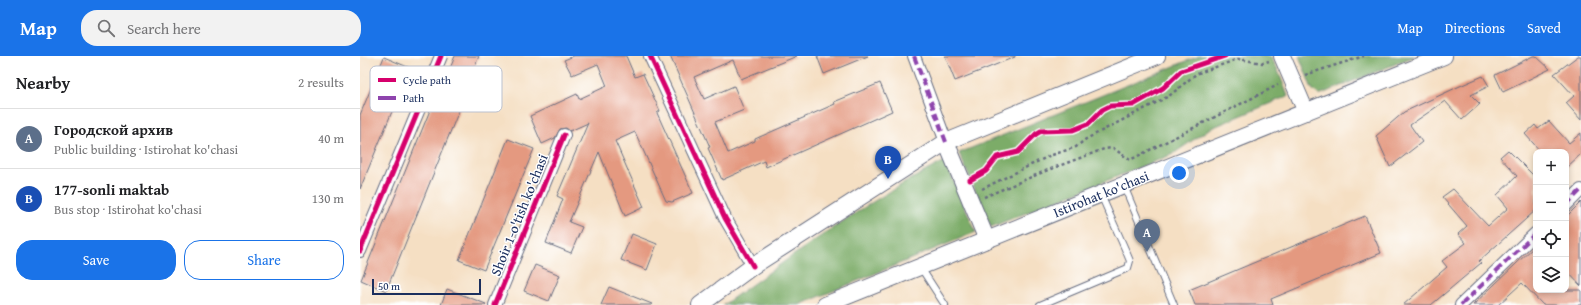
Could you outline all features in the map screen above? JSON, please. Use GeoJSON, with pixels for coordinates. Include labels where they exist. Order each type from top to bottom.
{"type":"FeatureCollection","features":[{"type":"Feature","properties":{"kind":"main road"},"geometry":{"type":"LineString","coordinates":[[700,305],[753,266],[946,142],[1157,56]]}},
{"type":"Feature","properties":{"kind":"main road","name":"Istirohat ko'chasi"},"geometry":{"type":"LineString","coordinates":[[825,305],[1444,56]]}},
{"type":"Feature","properties":{"kind":"main road"},"geometry":{"type":"LineString","coordinates":[[1277,58],[1292,80],[1306,112]]}},
{"type":"Feature","properties":{"kind":"main road"},"geometry":{"type":"LineString","coordinates":[[946,142],[987,240]]}},
{"type":"Feature","properties":{"kind":"street"},"geometry":{"type":"LineString","coordinates":[[437,66],[441,56]]}},
{"type":"Feature","properties":{"kind":"street"},"geometry":{"type":"LineString","coordinates":[[650,56],[725,218],[753,266]]}},
{"type":"Feature","properties":{"kind":"street"},"geometry":{"type":"LineString","coordinates":[[914,56],[946,142]]}},
{"type":"Feature","properties":{"kind":"street"},"geometry":{"type":"LineString","coordinates":[[360,250],[418,112]]}},
{"type":"Feature","properties":{"kind":"street","name":"Shoir 1-o'tish ko'chasi"},"geometry":{"type":"LineString","coordinates":[[495,305],[564,135]]}},
{"type":"Feature","properties":{"kind":"street"},"geometry":{"type":"LineString","coordinates":[[1569,201],[1581,190]]}},
{"type":"Feature","properties":{"kind":"street"},"geometry":{"type":"LineString","coordinates":[[1460,305],[1533,236]]}},
{"type":"Feature","properties":{"kind":"lane"},"geometry":{"type":"LineString","coordinates":[[1124,185],[1174,305]]}},
{"type":"Feature","properties":{"kind":"lane"},"geometry":{"type":"LineString","coordinates":[[1040,305],[1128,268],[1130,261],[1101,194]]}},
{"type":"Feature","properties":{"kind":"lane"},"geometry":{"type":"LineString","coordinates":[[920,267],[945,305]]}},
{"type":"Feature","properties":{"kind":"path"},"geometry":{"type":"LineString","coordinates":[[979,199],[1104,148],[1113,148],[1130,160],[1292,80],[1364,56]]}},
{"type":"Feature","properties":{"kind":"path"},"geometry":{"type":"LineString","coordinates":[[981,189],[1049,156],[1076,147],[1086,139],[1169,96],[1196,74],[1238,59],[1262,63],[1277,58]]}},
{"type":"Feature","properties":{"kind":"green space"},"geometry":{"type":"Polygon","coordinates":[[[1199,56],[1270,56],[1277,68],[1288,96],[1209,129],[1173,154],[991,227],[959,153],[1199,56]]]}},
{"type":"Feature","properties":{"kind":"green space"},"geometry":{"type":"Polygon","coordinates":[[[1299,56],[1415,56],[1319,95],[1312,89],[1299,56]]]}},
{"type":"Feature","properties":{"kind":"green space"},"geometry":{"type":"Polygon","coordinates":[[[945,161],[976,232],[799,305],[723,305],[831,229],[887,193],[945,161]]]}},
{"type":"Feature","properties":{"kind":"building"},"geometry":{"type":"Polygon","coordinates":[[[455,56],[479,56],[475,66],[451,66],[455,56]]]}},
{"type":"Feature","properties":{"kind":"building"},"geometry":{"type":"Polygon","coordinates":[[[574,56],[626,56],[635,77],[643,74],[660,111],[657,113],[693,193],[672,202],[666,201],[635,132],[615,141],[644,207],[625,216],[599,152],[569,222],[582,227],[571,253],[546,243],[563,199],[557,196],[588,123],[570,131],[566,128],[560,129],[555,138],[542,144],[530,116],[577,94],[579,99],[607,86],[598,64],[572,75],[564,60],[574,56]]]}},
{"type":"Feature","properties":{"kind":"building"},"geometry":{"type":"Polygon","coordinates":[[[670,56],[797,56],[741,79],[733,60],[694,77],[704,99],[734,86],[744,110],[715,122],[728,153],[755,141],[755,139],[835,104],[834,102],[880,83],[892,111],[766,167],[764,161],[722,180],[708,148],[710,147],[670,56]]]}},
{"type":"Feature","properties":{"kind":"building"},"geometry":{"type":"Polygon","coordinates":[[[817,56],[868,56],[824,74],[817,56]]]}},
{"type":"Feature","properties":{"kind":"building"},"geometry":{"type":"Polygon","coordinates":[[[945,56],[1015,56],[1015,57],[955,81],[945,56]]]}},
{"type":"Feature","properties":{"kind":"building"},"geometry":{"type":"Polygon","coordinates":[[[1533,56],[1536,56],[1550,69],[1503,92],[1495,75],[1533,56]]]}},
{"type":"Feature","properties":{"kind":"building"},"geometry":{"type":"Polygon","coordinates":[[[1578,56],[1581,56],[1581,120],[1566,103],[1574,96],[1554,74],[1578,56]]]}},
{"type":"Feature","properties":{"kind":"building"},"geometry":{"type":"Polygon","coordinates":[[[384,57],[405,66],[380,66],[384,57]]]}},
{"type":"Feature","properties":{"kind":"building"},"geometry":{"type":"Polygon","coordinates":[[[1483,76],[1489,86],[1471,95],[1480,104],[1462,120],[1445,101],[1410,125],[1422,142],[1390,167],[1376,136],[1404,112],[1483,76]]]}},
{"type":"Feature","properties":{"kind":"building"},"geometry":{"type":"Polygon","coordinates":[[[370,91],[370,112],[392,112],[360,189],[360,115],[370,91]]]}},
{"type":"Feature","properties":{"kind":"building"},"geometry":{"type":"Polygon","coordinates":[[[429,112],[458,112],[386,291],[361,280],[429,112]]]}},
{"type":"Feature","properties":{"kind":"building"},"geometry":{"type":"Polygon","coordinates":[[[1549,121],[1569,143],[1581,133],[1581,154],[1569,165],[1569,149],[1538,149],[1525,134],[1535,125],[1538,129],[1549,121]]]}},
{"type":"Feature","properties":{"kind":"building"},"geometry":{"type":"Polygon","coordinates":[[[508,139],[534,149],[484,270],[459,260],[508,139]]]}},
{"type":"Feature","properties":{"kind":"building"},"geometry":{"type":"Polygon","coordinates":[[[1508,150],[1533,175],[1533,213],[1479,261],[1481,263],[1431,305],[1403,305],[1447,267],[1442,261],[1466,243],[1458,234],[1467,226],[1442,197],[1453,189],[1488,226],[1508,208],[1497,195],[1517,176],[1500,157],[1508,150]]]}},
{"type":"Feature","properties":{"kind":"building"},"geometry":{"type":"Polygon","coordinates":[[[1581,202],[1581,286],[1569,273],[1569,214],[1581,202]]]}},
{"type":"Feature","properties":{"kind":"building"},"geometry":{"type":"Polygon","coordinates":[[[1365,216],[1381,253],[1271,299],[1273,305],[1195,305],[1189,290],[1365,216]]]}},
{"type":"Feature","properties":{"kind":"building"},"geometry":{"type":"Polygon","coordinates":[[[632,234],[657,244],[647,270],[621,260],[632,234]]]}},
{"type":"Feature","properties":{"kind":"building"},"geometry":{"type":"Polygon","coordinates":[[[1533,248],[1533,293],[1569,293],[1569,290],[1581,290],[1581,305],[1543,305],[1522,283],[1498,305],[1473,305],[1533,248]]]}},
{"type":"Feature","properties":{"kind":"building"},"geometry":{"type":"Polygon","coordinates":[[[535,265],[560,275],[549,301],[524,291],[535,265]]]}},
{"type":"Feature","properties":{"kind":"building"},"geometry":{"type":"Polygon","coordinates":[[[609,287],[652,304],[652,305],[601,305],[609,287]]]}},
{"type":"Feature","properties":{"kind":"building"},"geometry":{"type":"Polygon","coordinates":[[[447,289],[486,304],[441,305],[447,289]]]}},
{"type":"Feature","properties":{"kind":"marked path"},"geometry":{"type":"LineString","coordinates":[[914,56],[946,142]]}},
{"type":"Feature","properties":{"kind":"marked path"},"geometry":{"type":"LineString","coordinates":[[1569,202],[1581,190]]}},
{"type":"Feature","properties":{"kind":"marked path"},"geometry":{"type":"LineString","coordinates":[[1461,305],[1533,236]]}},
{"type":"Feature","properties":{"kind":"cycle path"},"geometry":{"type":"LineString","coordinates":[[437,66],[441,56]]}},
{"type":"Feature","properties":{"kind":"cycle path"},"geometry":{"type":"LineString","coordinates":[[650,56],[725,218],[753,266]]}},
{"type":"Feature","properties":{"kind":"cycle path"},"geometry":{"type":"LineString","coordinates":[[970,180],[986,171],[997,157],[1018,152],[1041,131],[1073,130],[1088,124],[1102,110],[1110,106],[1133,105],[1163,88],[1181,71],[1225,56]]}},
{"type":"Feature","properties":{"kind":"cycle path"},"geometry":{"type":"LineString","coordinates":[[360,251],[418,112]]}},
{"type":"Feature","properties":{"kind":"cycle path"},"geometry":{"type":"LineString","coordinates":[[495,305],[564,135]]}},
{"type":"Feature","properties":{"kind":"place","name":"177-sonli maktab"},"geometry":{"type":"Point","coordinates":[888,179]}},
{"type":"Feature","properties":{"kind":"place","name":"Городской архив"},"geometry":{"type":"Point","coordinates":[1147,252]}}]}
